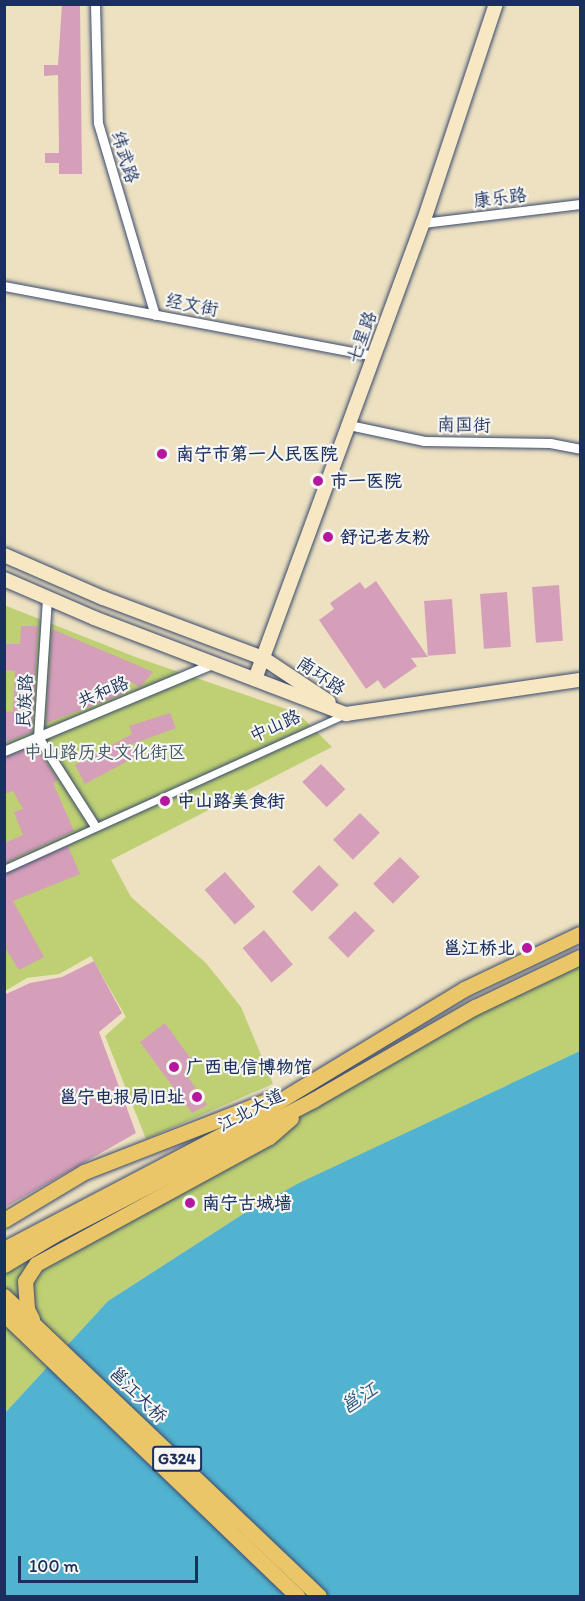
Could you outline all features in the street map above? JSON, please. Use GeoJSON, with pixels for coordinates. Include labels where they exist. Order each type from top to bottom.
{"type":"FeatureCollection","features":[{"type":"Feature","properties":{"kind":"main road","name":"七星路"},"geometry":{"type":"LineString","coordinates":[[255,679],[423,223],[496,4]]}},
{"type":"Feature","properties":{"kind":"main road","name":"南环路"},"geometry":{"type":"LineString","coordinates":[[4,555],[103,598],[262,658],[346,714]]}},
{"type":"Feature","properties":{"kind":"main road","name":"南环路"},"geometry":{"type":"LineString","coordinates":[[4,579],[47,598],[346,714]]}},
{"type":"Feature","properties":{"kind":"main road","name":"中山路"},"geometry":{"type":"LineString","coordinates":[[346,714],[580,680]]}},
{"type":"Feature","properties":{"kind":"main road","name":"江北大道"},"geometry":{"type":"LineString","coordinates":[[4,1265],[241,1131],[303,1087],[464,989],[580,934]]}},
{"type":"Feature","properties":{"kind":"main road","name":"江北大道"},"geometry":{"type":"LineString","coordinates":[[4,1249],[48,1225],[241,1131],[313,1100],[475,1007],[580,957]]}},
{"type":"Feature","properties":{"kind":"main road"},"geometry":{"type":"LineString","coordinates":[[4,1220],[84,1172],[303,1087]]}},
{"type":"Feature","properties":{"kind":"main road"},"geometry":{"type":"LineString","coordinates":[[4,1323],[28,1327],[25,1281],[36,1264],[269,1137],[313,1100]]}},
{"type":"Feature","properties":{"kind":"main road","name":"G324"},"geometry":{"type":"LineString","coordinates":[[4,1296],[28,1327]]}},
{"type":"Feature","properties":{"kind":"main road","name":"G324"},"geometry":{"type":"LineString","coordinates":[[4,1314],[28,1327]]}},
{"type":"Feature","properties":{"kind":"main road","name":"邕江大桥"},"geometry":{"type":"LineString","coordinates":[[28,1327],[297,1596]]}},
{"type":"Feature","properties":{"kind":"main road","name":"邕江大桥"},"geometry":{"type":"LineString","coordinates":[[28,1327],[320,1596]]}},
{"type":"Feature","properties":{"kind":"street","name":"纬武路"},"geometry":{"type":"LineString","coordinates":[[95,4],[98,123],[155,315]]}},
{"type":"Feature","properties":{"kind":"street","name":"康乐路"},"geometry":{"type":"LineString","coordinates":[[423,223],[580,204]]}},
{"type":"Feature","properties":{"kind":"street","name":"经文街"},"geometry":{"type":"LineString","coordinates":[[4,286],[374,356]]}},
{"type":"Feature","properties":{"kind":"street","name":"南国街"},"geometry":{"type":"LineString","coordinates":[[349,425],[424,441],[550,443],[580,449]]}},
{"type":"Feature","properties":{"kind":"street","name":"民族路"},"geometry":{"type":"LineString","coordinates":[[47,598],[38,737],[96,826]]}},
{"type":"Feature","properties":{"kind":"street","name":"共和路"},"geometry":{"type":"LineString","coordinates":[[4,751],[214,663]]}},
{"type":"Feature","properties":{"kind":"street","name":"中山路"},"geometry":{"type":"LineString","coordinates":[[4,869],[346,714]]}},
{"type":"Feature","properties":{"kind":"green space","name":"中山路历史文化街区"},"geometry":{"type":"Polygon","coordinates":[[[4,605],[138,658],[298,713],[332,747],[111,860],[131,897],[206,963],[241,1007],[273,1084],[146,1139],[105,1036],[126,1017],[91,956],[59,974],[27,978],[5,991],[4,605]]]}},
{"type":"Feature","properties":{"kind":"green space"},"geometry":{"type":"Polygon","coordinates":[[[580,957],[580,1051],[300,1183],[243,1214],[108,1301],[5,1413],[5,1265],[580,957]]]}},
{"type":"Feature","properties":{"kind":"water","name":"邕江"},"geometry":{"type":"Polygon","coordinates":[[[580,1051],[580,1596],[5,1596],[5,1413],[108,1301],[243,1214],[299,1183],[580,1051]]]}},
{"type":"Feature","properties":{"kind":"building"},"geometry":{"type":"Polygon","coordinates":[[[62,4],[80,4],[82,174],[59,174],[59,163],[45,163],[45,153],[59,153],[58,75],[44,76],[44,65],[58,65],[62,4]]]}},
{"type":"Feature","properties":{"kind":"building"},"geometry":{"type":"Polygon","coordinates":[[[376,581],[428,657],[411,658],[417,666],[384,689],[378,680],[366,689],[319,620],[334,609],[330,603],[360,582],[365,589],[376,581]]]}},
{"type":"Feature","properties":{"kind":"building"},"geometry":{"type":"Polygon","coordinates":[[[559,585],[563,641],[536,643],[532,587],[559,585]]]}},
{"type":"Feature","properties":{"kind":"building"},"geometry":{"type":"Polygon","coordinates":[[[507,592],[511,647],[484,649],[480,594],[507,592]]]}},
{"type":"Feature","properties":{"kind":"building"},"geometry":{"type":"Polygon","coordinates":[[[452,599],[456,654],[428,656],[424,601],[452,599]]]}},
{"type":"Feature","properties":{"kind":"building"},"geometry":{"type":"Polygon","coordinates":[[[21,626],[38,626],[32,732],[4,743],[4,711],[13,712],[15,671],[4,670],[4,644],[20,644],[21,626]]]}},
{"type":"Feature","properties":{"kind":"building"},"geometry":{"type":"Polygon","coordinates":[[[52,629],[153,672],[140,687],[115,674],[123,694],[46,723],[52,629]]]}},
{"type":"Feature","properties":{"kind":"building"},"geometry":{"type":"Polygon","coordinates":[[[170,713],[176,728],[130,745],[137,756],[85,784],[75,765],[132,734],[129,726],[170,713]]]}},
{"type":"Feature","properties":{"kind":"building"},"geometry":{"type":"Polygon","coordinates":[[[35,745],[58,780],[53,783],[74,831],[4,863],[4,843],[23,835],[14,812],[23,809],[13,791],[4,794],[4,758],[35,745]]]}},
{"type":"Feature","properties":{"kind":"building"},"geometry":{"type":"Polygon","coordinates":[[[321,764],[345,789],[327,807],[302,782],[321,764]]]}},
{"type":"Feature","properties":{"kind":"building"},"geometry":{"type":"Polygon","coordinates":[[[360,813],[380,833],[353,860],[333,840],[360,813]]]}},
{"type":"Feature","properties":{"kind":"building"},"geometry":{"type":"Polygon","coordinates":[[[68,846],[80,874],[13,901],[44,957],[19,970],[4,946],[4,874],[68,846]]]}},
{"type":"Feature","properties":{"kind":"building"},"geometry":{"type":"Polygon","coordinates":[[[400,857],[420,877],[393,904],[373,884],[400,857]]]}},
{"type":"Feature","properties":{"kind":"building"},"geometry":{"type":"Polygon","coordinates":[[[319,865],[339,885],[312,912],[292,892],[319,865]]]}},
{"type":"Feature","properties":{"kind":"building"},"geometry":{"type":"Polygon","coordinates":[[[225,872],[255,907],[235,924],[205,890],[225,872]]]}},
{"type":"Feature","properties":{"kind":"building"},"geometry":{"type":"Polygon","coordinates":[[[355,911],[375,931],[348,958],[328,938],[355,911]]]}},
{"type":"Feature","properties":{"kind":"building"},"geometry":{"type":"Polygon","coordinates":[[[264,930],[293,964],[271,982],[243,948],[264,930]]]}},
{"type":"Feature","properties":{"kind":"building"},"geometry":{"type":"Polygon","coordinates":[[[94,961],[122,1013],[99,1032],[136,1133],[4,1208],[4,995],[30,983],[62,977],[94,961]]]}},
{"type":"Feature","properties":{"kind":"building","name":"广西电信博物馆"},"geometry":{"type":"Polygon","coordinates":[[[165,1023],[194,1063],[184,1071],[207,1105],[192,1113],[140,1042],[165,1023]]]}},
{"type":"Feature","properties":{"kind":"place","name":"南宁市第一人民医院"},"geometry":{"type":"Point","coordinates":[162,454]}},
{"type":"Feature","properties":{"kind":"place","name":"市一医院"},"geometry":{"type":"Point","coordinates":[318,481]}},
{"type":"Feature","properties":{"kind":"place","name":"舒记老友粉"},"geometry":{"type":"Point","coordinates":[328,537]}},
{"type":"Feature","properties":{"kind":"place","name":"中山路美食街"},"geometry":{"type":"Point","coordinates":[165,801]}},
{"type":"Feature","properties":{"kind":"place","name":"邕江桥北"},"geometry":{"type":"Point","coordinates":[527,948]}},
{"type":"Feature","properties":{"kind":"place","name":"广西电信博物馆"},"geometry":{"type":"Point","coordinates":[174,1067]}},
{"type":"Feature","properties":{"kind":"place","name":"邕宁电报局旧址"},"geometry":{"type":"Point","coordinates":[197,1097]}},
{"type":"Feature","properties":{"kind":"place","name":"南宁古城墙"},"geometry":{"type":"Point","coordinates":[190,1203]}}]}
